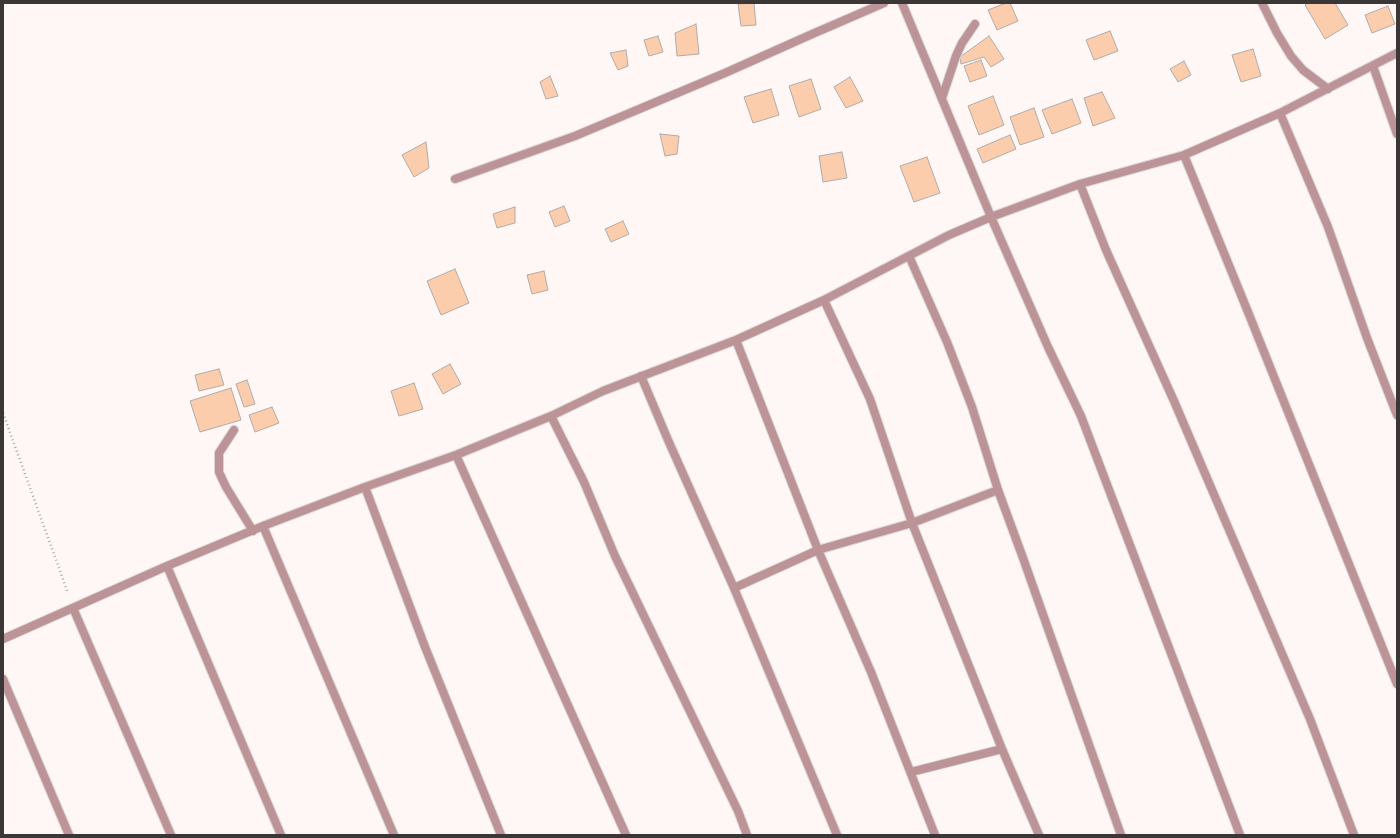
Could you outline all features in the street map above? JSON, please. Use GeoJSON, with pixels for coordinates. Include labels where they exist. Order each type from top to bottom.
{"type":"FeatureCollection","features":[{"type":"Feature","properties":{"kind":"street"},"geometry":{"type":"LineString","coordinates":[[456,179],[575,136],[725,73],[884,3]]}},
{"type":"Feature","properties":{"kind":"street"},"geometry":{"type":"LineString","coordinates":[[902,3],[991,217],[1048,347],[1081,416],[1240,835]]}},
{"type":"Feature","properties":{"kind":"street"},"geometry":{"type":"LineString","coordinates":[[1262,3],[1277,33],[1291,56],[1303,70],[1328,89]]}},
{"type":"Feature","properties":{"kind":"street"},"geometry":{"type":"LineString","coordinates":[[942,98],[956,56],[962,43],[976,24]]}},
{"type":"Feature","properties":{"kind":"street"},"geometry":{"type":"LineString","coordinates":[[3,639],[167,566],[263,526],[365,487],[456,455],[551,416],[603,391],[736,340],[824,300],[949,235],[991,217],[1080,184],[1184,155],[1280,113],[1397,53]]}},
{"type":"Feature","properties":{"kind":"street"},"geometry":{"type":"LineString","coordinates":[[1373,66],[1397,134]]}},
{"type":"Feature","properties":{"kind":"street"},"geometry":{"type":"LineString","coordinates":[[1280,113],[1328,228],[1397,415]]}},
{"type":"Feature","properties":{"kind":"street"},"geometry":{"type":"LineString","coordinates":[[1184,155],[1397,684]]}},
{"type":"Feature","properties":{"kind":"street"},"geometry":{"type":"LineString","coordinates":[[1080,184],[1106,250],[1174,401],[1310,719],[1354,835]]}},
{"type":"Feature","properties":{"kind":"street"},"geometry":{"type":"LineString","coordinates":[[908,256],[947,342],[972,407],[998,490],[1121,835]]}},
{"type":"Feature","properties":{"kind":"street"},"geometry":{"type":"LineString","coordinates":[[824,300],[870,399],[912,523],[1002,749],[1039,835]]}},
{"type":"Feature","properties":{"kind":"street"},"geometry":{"type":"LineString","coordinates":[[736,340],[818,550],[870,672],[935,835]]}},
{"type":"Feature","properties":{"kind":"street"},"geometry":{"type":"LineString","coordinates":[[641,376],[734,588],[837,835]]}},
{"type":"Feature","properties":{"kind":"street"},"geometry":{"type":"LineString","coordinates":[[551,416],[584,482],[615,556],[738,811],[747,835]]}},
{"type":"Feature","properties":{"kind":"street"},"geometry":{"type":"LineString","coordinates":[[234,430],[219,453],[219,472],[226,487],[253,531]]}},
{"type":"Feature","properties":{"kind":"street"},"geometry":{"type":"LineString","coordinates":[[456,455],[626,835]]}},
{"type":"Feature","properties":{"kind":"street"},"geometry":{"type":"LineString","coordinates":[[365,487],[425,647],[501,835]]}},
{"type":"Feature","properties":{"kind":"street"},"geometry":{"type":"LineString","coordinates":[[734,588],[818,550],[912,523],[998,490]]}},
{"type":"Feature","properties":{"kind":"street"},"geometry":{"type":"LineString","coordinates":[[263,526],[394,835]]}},
{"type":"Feature","properties":{"kind":"street"},"geometry":{"type":"LineString","coordinates":[[167,566],[281,835]]}},
{"type":"Feature","properties":{"kind":"street"},"geometry":{"type":"LineString","coordinates":[[73,608],[171,835]]}},
{"type":"Feature","properties":{"kind":"street"},"geometry":{"type":"LineString","coordinates":[[3,679],[69,835]]}},
{"type":"Feature","properties":{"kind":"street"},"geometry":{"type":"LineString","coordinates":[[911,772],[1002,749]]}},
{"type":"Feature","properties":{"kind":"path"},"geometry":{"type":"LineString","coordinates":[[3,412],[73,608]]}},
{"type":"Feature","properties":{"kind":"building"},"geometry":{"type":"Polygon","coordinates":[[[754,3],[756,25],[741,26],[738,4],[754,3]]]}},
{"type":"Feature","properties":{"kind":"building"},"geometry":{"type":"Polygon","coordinates":[[[1006,3],[1010,3],[1018,21],[997,30],[988,10],[1006,3]]]}},
{"type":"Feature","properties":{"kind":"building"},"geometry":{"type":"Polygon","coordinates":[[[1308,3],[1335,3],[1348,25],[1325,39],[1305,5],[1308,3]]]}},
{"type":"Feature","properties":{"kind":"building"},"geometry":{"type":"Polygon","coordinates":[[[1388,6],[1395,24],[1372,33],[1365,15],[1388,6]]]}},
{"type":"Feature","properties":{"kind":"building"},"geometry":{"type":"Polygon","coordinates":[[[696,24],[699,54],[677,56],[675,33],[696,24]]]}},
{"type":"Feature","properties":{"kind":"building"},"geometry":{"type":"Polygon","coordinates":[[[1110,31],[1118,51],[1094,60],[1086,40],[1110,31]]]}},
{"type":"Feature","properties":{"kind":"building"},"geometry":{"type":"Polygon","coordinates":[[[658,36],[663,52],[649,56],[644,40],[658,36]]]}},
{"type":"Feature","properties":{"kind":"building"},"geometry":{"type":"Polygon","coordinates":[[[989,36],[1004,59],[991,67],[984,57],[961,64],[960,57],[989,36]]]}},
{"type":"Feature","properties":{"kind":"building"},"geometry":{"type":"Polygon","coordinates":[[[1253,49],[1261,76],[1241,82],[1232,55],[1253,49]]]}},
{"type":"Feature","properties":{"kind":"building"},"geometry":{"type":"Polygon","coordinates":[[[626,50],[628,66],[618,70],[610,53],[626,50]]]}},
{"type":"Feature","properties":{"kind":"building"},"geometry":{"type":"Polygon","coordinates":[[[981,60],[987,76],[970,82],[964,66],[981,60]]]}},
{"type":"Feature","properties":{"kind":"building"},"geometry":{"type":"Polygon","coordinates":[[[1184,61],[1191,75],[1178,82],[1170,69],[1184,61]]]}},
{"type":"Feature","properties":{"kind":"building"},"geometry":{"type":"Polygon","coordinates":[[[550,76],[558,96],[546,99],[540,82],[550,76]]]}},
{"type":"Feature","properties":{"kind":"building"},"geometry":{"type":"Polygon","coordinates":[[[850,77],[863,101],[846,108],[834,87],[850,77]]]}},
{"type":"Feature","properties":{"kind":"building"},"geometry":{"type":"Polygon","coordinates":[[[811,79],[821,109],[799,117],[789,86],[811,79]]]}},
{"type":"Feature","properties":{"kind":"building"},"geometry":{"type":"Polygon","coordinates":[[[771,89],[779,115],[753,123],[744,97],[771,89]]]}},
{"type":"Feature","properties":{"kind":"building"},"geometry":{"type":"Polygon","coordinates":[[[1102,92],[1115,118],[1093,126],[1084,98],[1102,92]]]}},
{"type":"Feature","properties":{"kind":"building"},"geometry":{"type":"Polygon","coordinates":[[[993,96],[1004,125],[979,135],[968,106],[993,96]]]}},
{"type":"Feature","properties":{"kind":"building"},"geometry":{"type":"Polygon","coordinates":[[[1072,99],[1081,123],[1052,134],[1042,110],[1072,99]]]}},
{"type":"Feature","properties":{"kind":"building"},"geometry":{"type":"Polygon","coordinates":[[[1034,108],[1044,137],[1020,145],[1010,117],[1034,108]]]}},
{"type":"Feature","properties":{"kind":"building"},"geometry":{"type":"Polygon","coordinates":[[[660,134],[679,136],[677,154],[665,156],[660,134]]]}},
{"type":"Feature","properties":{"kind":"building"},"geometry":{"type":"Polygon","coordinates":[[[1010,135],[1016,149],[983,163],[977,149],[1010,135]]]}},
{"type":"Feature","properties":{"kind":"building"},"geometry":{"type":"Polygon","coordinates":[[[426,142],[429,168],[414,177],[402,155],[426,142]]]}},
{"type":"Feature","properties":{"kind":"building"},"geometry":{"type":"Polygon","coordinates":[[[842,152],[847,178],[823,182],[819,156],[842,152]]]}},
{"type":"Feature","properties":{"kind":"building"},"geometry":{"type":"Polygon","coordinates":[[[927,157],[940,193],[914,202],[900,166],[927,157]]]}},
{"type":"Feature","properties":{"kind":"building"},"geometry":{"type":"Polygon","coordinates":[[[564,206],[570,221],[555,227],[549,212],[564,206]]]}},
{"type":"Feature","properties":{"kind":"building"},"geometry":{"type":"Polygon","coordinates":[[[515,207],[515,223],[497,228],[493,214],[515,207]]]}},
{"type":"Feature","properties":{"kind":"building"},"geometry":{"type":"Polygon","coordinates":[[[623,221],[629,234],[611,242],[605,229],[623,221]]]}},
{"type":"Feature","properties":{"kind":"building"},"geometry":{"type":"Polygon","coordinates":[[[455,269],[469,303],[441,315],[427,281],[455,269]]]}},
{"type":"Feature","properties":{"kind":"building"},"geometry":{"type":"Polygon","coordinates":[[[544,271],[548,290],[532,294],[527,275],[544,271]]]}},
{"type":"Feature","properties":{"kind":"building"},"geometry":{"type":"Polygon","coordinates":[[[450,364],[461,384],[443,394],[432,374],[450,364]]]}},
{"type":"Feature","properties":{"kind":"building"},"geometry":{"type":"Polygon","coordinates":[[[219,369],[224,385],[199,391],[195,375],[219,369]]]}},
{"type":"Feature","properties":{"kind":"building"},"geometry":{"type":"Polygon","coordinates":[[[247,380],[255,404],[244,407],[236,384],[247,380]]]}},
{"type":"Feature","properties":{"kind":"building"},"geometry":{"type":"Polygon","coordinates":[[[414,383],[423,409],[399,416],[391,391],[414,383]]]}},
{"type":"Feature","properties":{"kind":"building"},"geometry":{"type":"Polygon","coordinates":[[[231,388],[241,420],[200,432],[190,401],[231,388]]]}},
{"type":"Feature","properties":{"kind":"building"},"geometry":{"type":"Polygon","coordinates":[[[272,407],[279,423],[255,432],[249,415],[272,407]]]}}]}
